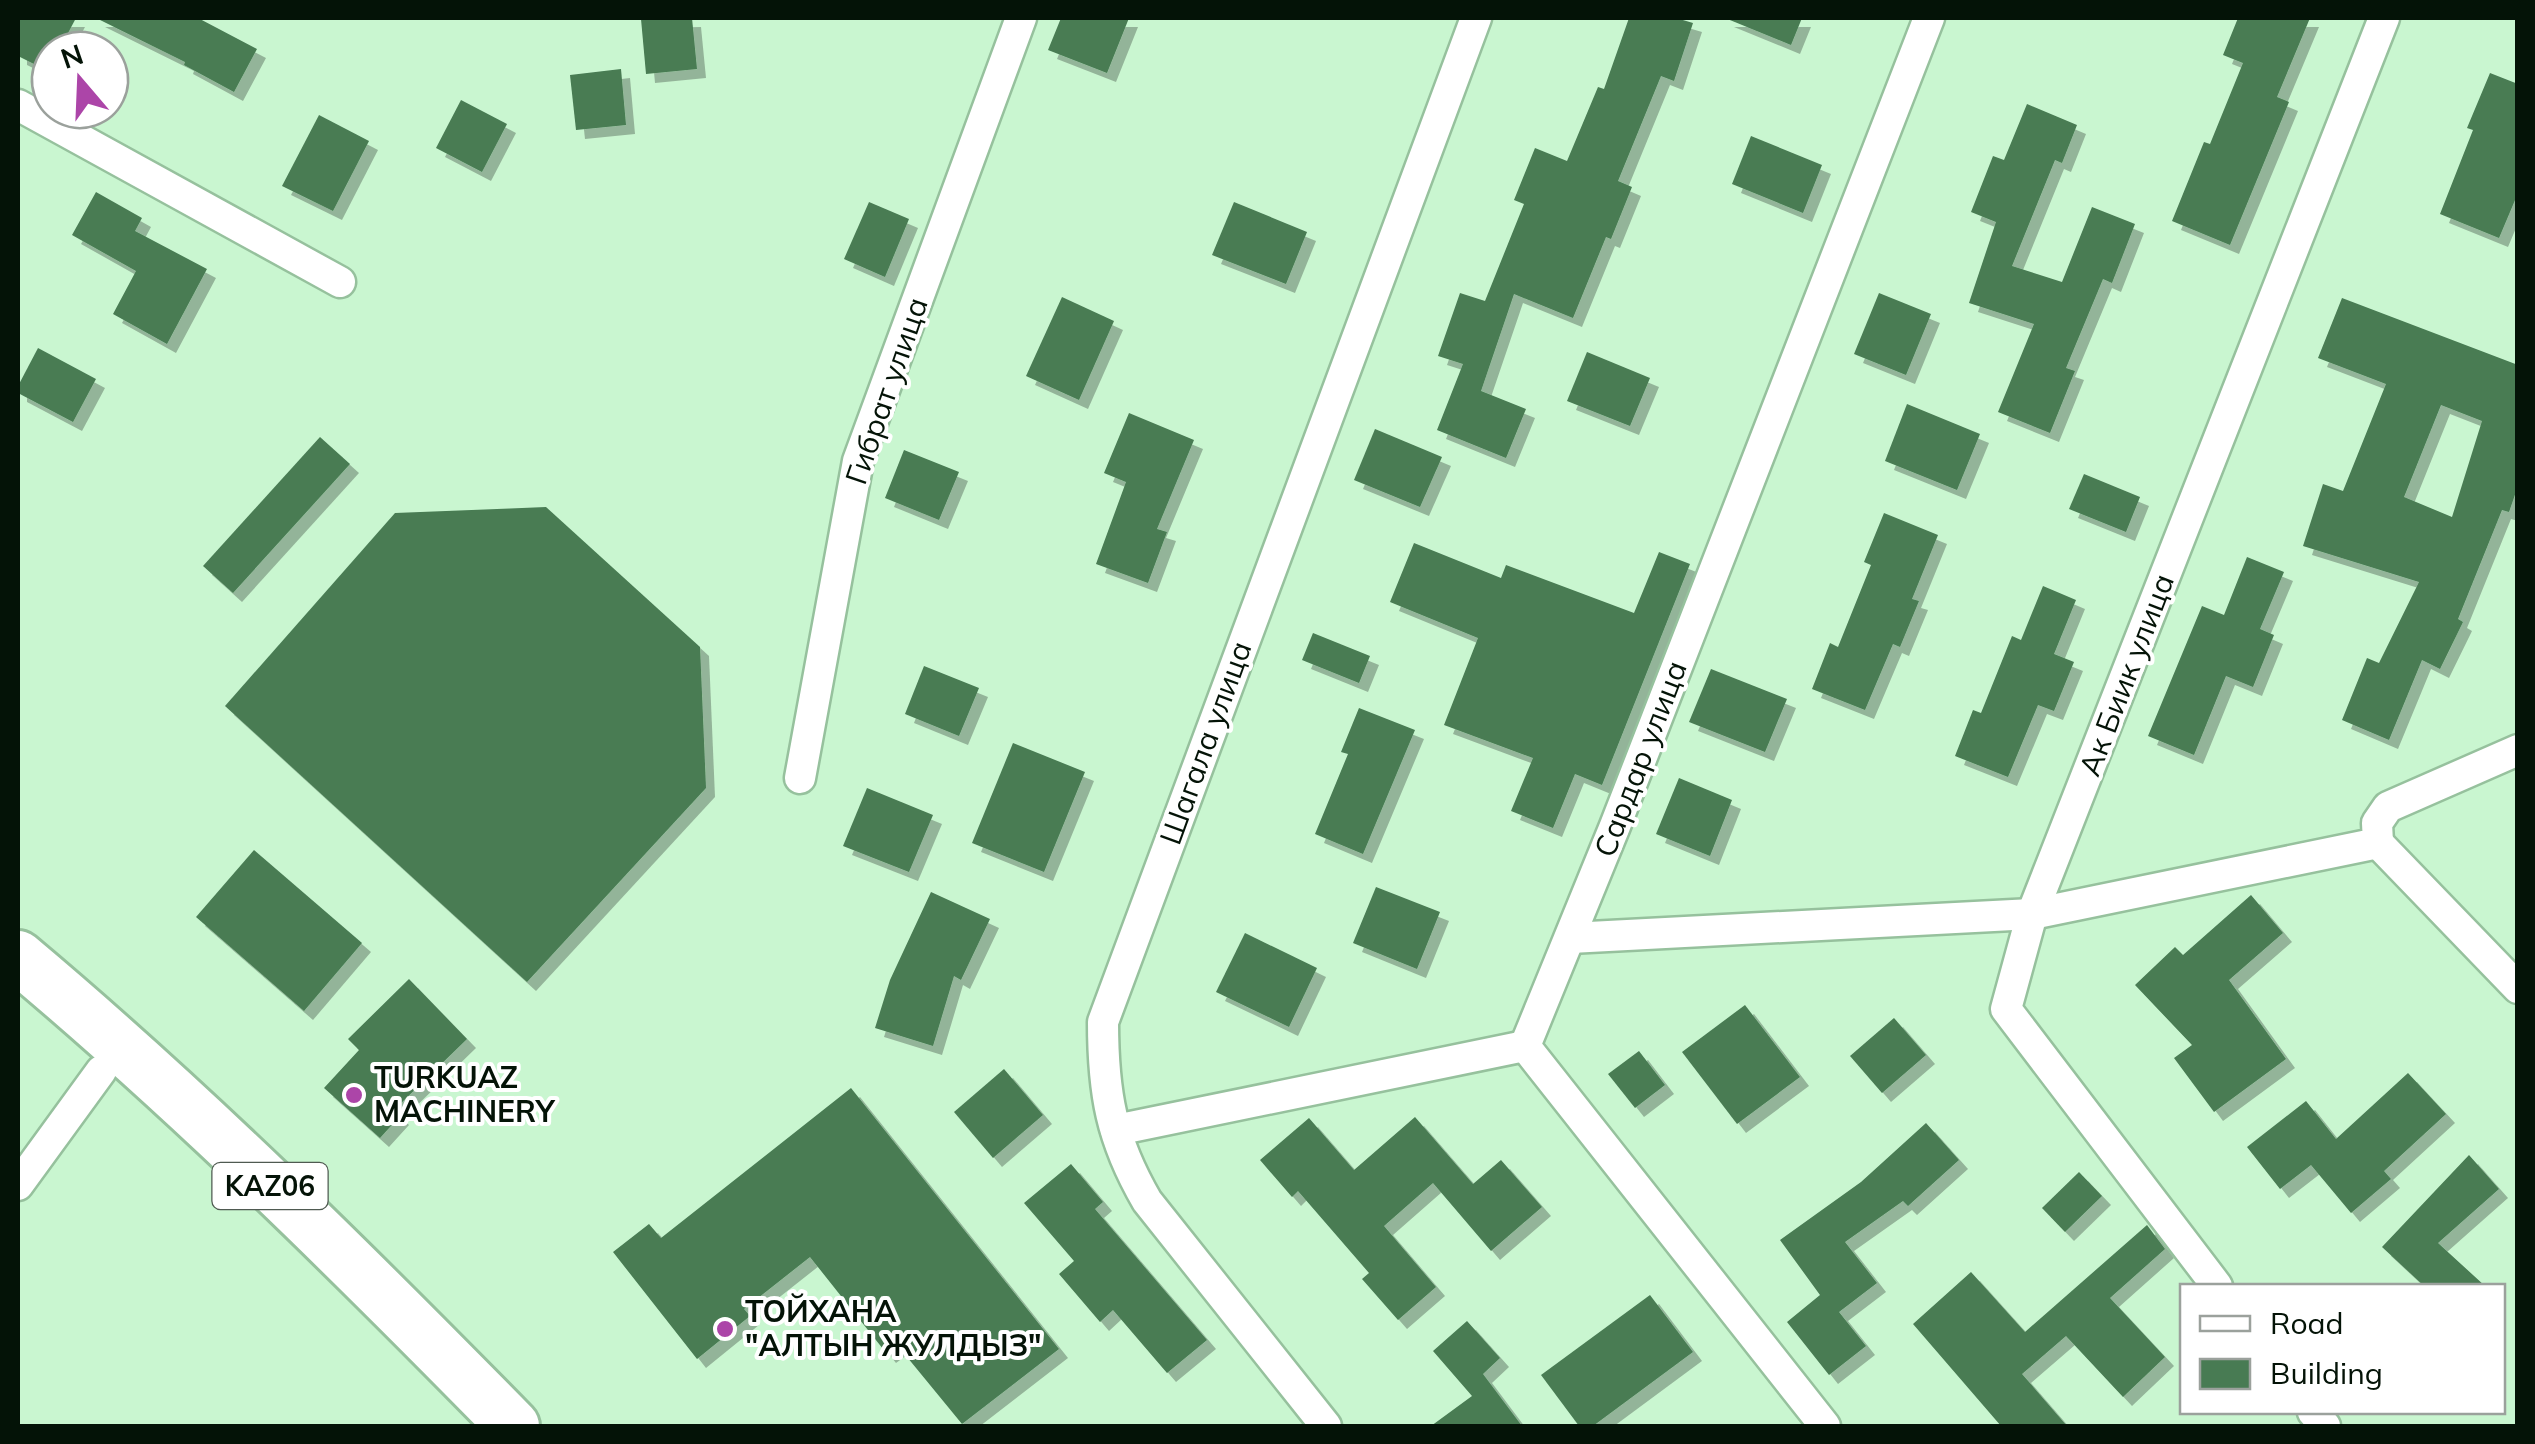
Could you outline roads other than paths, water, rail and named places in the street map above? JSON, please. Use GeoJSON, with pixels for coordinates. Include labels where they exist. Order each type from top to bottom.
{"type":"FeatureCollection","features":[{"type":"Feature","properties":{"kind":"highway","name":"KАZ06"},"geometry":{"type":"LineString","coordinates":[[18,956],[138,1059],[392,1303],[513,1426]]}},
{"type":"Feature","properties":{"kind":"highway","name":"KАZ06"},"geometry":{"type":"LineString","coordinates":[[18,1001],[101,1071],[466,1426]]}},
{"type":"Feature","properties":{"kind":"street","name":"Гибрат улица"},"geometry":{"type":"LineString","coordinates":[[800,778],[858,460],[1021,18]]}},
{"type":"Feature","properties":{"kind":"street","name":"Шагала улица"},"geometry":{"type":"LineString","coordinates":[[1326,1426],[1147,1201],[1124,1161],[1103,1081],[1102,1022],[1476,18]]}},
{"type":"Feature","properties":{"kind":"street","name":"Сардар улица"},"geometry":{"type":"LineString","coordinates":[[1525,1046],[1929,18]]}},
{"type":"Feature","properties":{"kind":"street","name":"Ак Биик улица"},"geometry":{"type":"LineString","coordinates":[[2216,1284],[2006,1010],[2032,914],[2384,18]]}},
{"type":"Feature","properties":{"kind":"street"},"geometry":{"type":"LineString","coordinates":[[18,105],[340,282]]}},
{"type":"Feature","properties":{"kind":"street"},"geometry":{"type":"LineString","coordinates":[[2518,750],[2388,806],[2377,823],[2378,843],[2518,988]]}},
{"type":"Feature","properties":{"kind":"street"},"geometry":{"type":"LineString","coordinates":[[1570,938],[2032,914],[2378,843]]}},
{"type":"Feature","properties":{"kind":"street"},"geometry":{"type":"LineString","coordinates":[[1116,1130],[1525,1046],[1825,1426]]}},
{"type":"Feature","properties":{"kind":"street"},"geometry":{"type":"LineString","coordinates":[[18,1185],[101,1071]]}},
{"type":"Feature","properties":{"kind":"place","name":"TURKUAZ MACHINERY"},"geometry":{"type":"Point","coordinates":[354,1095]}},
{"type":"Feature","properties":{"kind":"place","name":"ТОЙХАНА \"АЛТЫН ЖУЛДЫЗ\""},"geometry":{"type":"Point","coordinates":[725,1329]}}]}
